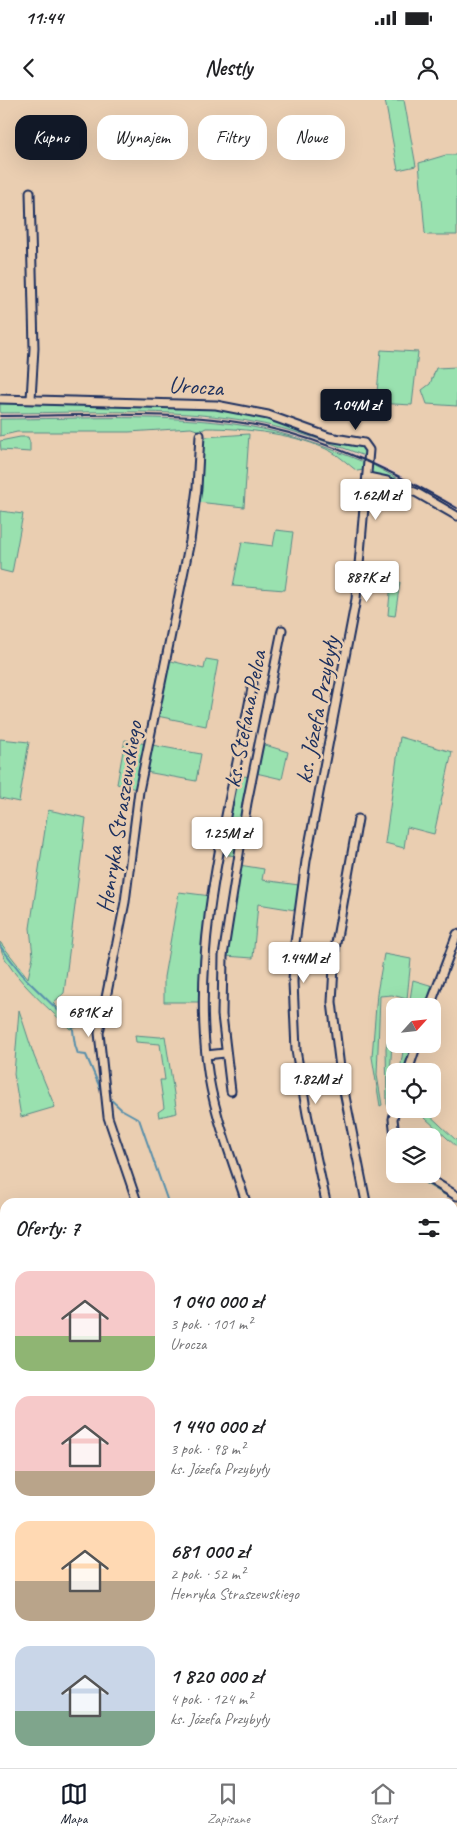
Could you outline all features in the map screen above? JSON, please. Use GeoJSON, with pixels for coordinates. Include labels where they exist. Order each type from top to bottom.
{"type":"FeatureCollection","features":[{"type":"Feature","properties":{"kind":"street"},"geometry":{"type":"LineString","coordinates":[[30,192],[34,329],[31,399]]}},
{"type":"Feature","properties":{"kind":"street","name":"Urocza"},"geometry":{"type":"LineString","coordinates":[[0,399],[198,403],[239,408],[268,415],[329,437],[364,444],[369,450],[369,461]]}},
{"type":"Feature","properties":{"kind":"street","name":"Henryka Straszewskiego"},"geometry":{"type":"LineString","coordinates":[[136,1198],[106,1108],[100,1020],[125,902],[140,790],[190,541],[197,488],[200,435]]}},
{"type":"Feature","properties":{"kind":"street","name":"ks. Józefa Przybyły"},"geometry":{"type":"LineString","coordinates":[[325,1198],[307,1114],[296,1050],[293,990],[295,943],[306,861],[356,599],[369,461]]}},
{"type":"Feature","properties":{"kind":"street"},"geometry":{"type":"LineString","coordinates":[[368,477],[387,481],[417,493],[457,516]]}},
{"type":"Feature","properties":{"kind":"street","name":"ks. Stefana Pelca"},"geometry":{"type":"LineString","coordinates":[[231,1091],[222,1006],[223,956],[248,803],[282,630]]}},
{"type":"Feature","properties":{"kind":"street","name":"ks. Stefana Pelca"},"geometry":{"type":"LineString","coordinates":[[245,1198],[215,1101],[206,1055],[203,996],[210,915],[253,683]]}},
{"type":"Feature","properties":{"kind":"street"},"geometry":{"type":"LineString","coordinates":[[358,819],[335,949],[332,1002],[341,1076],[365,1198]]}},
{"type":"Feature","properties":{"kind":"street"},"geometry":{"type":"LineString","coordinates":[[433,998],[457,934]]}},
{"type":"Feature","properties":{"kind":"street"},"geometry":{"type":"LineString","coordinates":[[206,1055],[226,1052]]}},
{"type":"Feature","properties":{"kind":"street"},"geometry":{"type":"LineString","coordinates":[[436,1183],[457,1196]]}},
{"type":"Feature","properties":{"kind":"shaded area"},"geometry":{"type":"Polygon","coordinates":[[[0,413],[195,415],[258,423],[294,431],[367,457],[457,506],[457,511],[366,463],[322,445],[247,426],[162,419],[0,419],[0,413]]]}},
{"type":"Feature","properties":{"kind":"green space"},"geometry":{"type":"Polygon","coordinates":[[[385,100],[404,100],[416,166],[398,170],[385,100]]]}},
{"type":"Feature","properties":{"kind":"green space"},"geometry":{"type":"Polygon","coordinates":[[[446,155],[457,155],[457,235],[427,235],[425,233],[419,163],[446,155]]]}},
{"type":"Feature","properties":{"kind":"green space"},"geometry":{"type":"Polygon","coordinates":[[[381,350],[418,352],[412,405],[376,403],[381,350]]]}},
{"type":"Feature","properties":{"kind":"green space"},"geometry":{"type":"Polygon","coordinates":[[[457,367],[457,406],[427,404],[422,390],[430,384],[436,368],[457,367]]]}},
{"type":"Feature","properties":{"kind":"green space"},"geometry":{"type":"Polygon","coordinates":[[[0,401],[193,405],[245,411],[362,446],[366,449],[367,457],[299,433],[264,424],[228,418],[143,412],[0,413],[0,401]]]}},
{"type":"Feature","properties":{"kind":"green space"},"geometry":{"type":"Polygon","coordinates":[[[155,418],[216,422],[247,426],[262,429],[292,437],[322,446],[366,463],[364,470],[357,471],[335,454],[319,446],[288,436],[271,433],[206,428],[200,431],[191,428],[129,432],[17,432],[0,436],[0,419],[155,418]]]}},
{"type":"Feature","properties":{"kind":"green space"},"geometry":{"type":"Polygon","coordinates":[[[249,434],[244,507],[197,502],[205,437],[249,434]]]}},
{"type":"Feature","properties":{"kind":"green space"},"geometry":{"type":"Polygon","coordinates":[[[28,437],[30,452],[1,450],[0,441],[28,437]]]}},
{"type":"Feature","properties":{"kind":"green space"},"geometry":{"type":"Polygon","coordinates":[[[371,464],[457,511],[457,515],[370,474],[371,464]]]}},
{"type":"Feature","properties":{"kind":"green space"},"geometry":{"type":"Polygon","coordinates":[[[0,511],[23,514],[12,573],[0,570],[0,511]]]}},
{"type":"Feature","properties":{"kind":"green space"},"geometry":{"type":"Polygon","coordinates":[[[276,530],[293,532],[285,590],[233,586],[242,542],[273,546],[276,530]]]}},
{"type":"Feature","properties":{"kind":"green space"},"geometry":{"type":"Polygon","coordinates":[[[391,582],[400,582],[395,616],[388,615],[391,582]]]}},
{"type":"Feature","properties":{"kind":"green space"},"geometry":{"type":"Polygon","coordinates":[[[206,659],[218,661],[206,726],[157,716],[167,660],[204,669],[206,659]]]}},
{"type":"Feature","properties":{"kind":"green space"},"geometry":{"type":"Polygon","coordinates":[[[400,737],[452,752],[434,834],[407,827],[404,848],[385,843],[400,737]]]}},
{"type":"Feature","properties":{"kind":"green space"},"geometry":{"type":"Polygon","coordinates":[[[0,739],[29,742],[19,802],[0,798],[0,739]]]}},
{"type":"Feature","properties":{"kind":"green space"},"geometry":{"type":"Polygon","coordinates":[[[125,740],[146,744],[136,789],[117,784],[125,740]]]}},
{"type":"Feature","properties":{"kind":"green space"},"geometry":{"type":"Polygon","coordinates":[[[262,744],[288,752],[282,779],[256,773],[262,744]]]}},
{"type":"Feature","properties":{"kind":"green space"},"geometry":{"type":"Polygon","coordinates":[[[152,745],[201,754],[196,781],[146,772],[152,745]]]}},
{"type":"Feature","properties":{"kind":"green space"},"geometry":{"type":"Polygon","coordinates":[[[238,775],[250,777],[236,856],[222,854],[238,775]]]}},
{"type":"Feature","properties":{"kind":"green space"},"geometry":{"type":"Polygon","coordinates":[[[48,810],[86,818],[64,993],[53,1003],[77,1027],[70,1029],[17,976],[2,952],[0,942],[28,978],[33,956],[30,928],[48,810]]]}},
{"type":"Feature","properties":{"kind":"green space"},"geometry":{"type":"Polygon","coordinates":[[[239,865],[264,869],[262,880],[299,885],[295,910],[258,904],[253,958],[225,956],[239,865]]]}},
{"type":"Feature","properties":{"kind":"green space"},"geometry":{"type":"Polygon","coordinates":[[[179,892],[211,896],[201,1002],[164,1002],[164,977],[179,892]]]}},
{"type":"Feature","properties":{"kind":"green space"},"geometry":{"type":"Polygon","coordinates":[[[384,954],[411,959],[407,998],[392,995],[380,996],[377,1075],[382,1105],[380,1106],[372,1057],[377,993],[384,954]]]}},
{"type":"Feature","properties":{"kind":"green space"},"geometry":{"type":"Polygon","coordinates":[[[413,980],[433,986],[429,998],[410,998],[413,980]]]}},
{"type":"Feature","properties":{"kind":"green space"},"geometry":{"type":"Polygon","coordinates":[[[19,1010],[34,1056],[55,1107],[21,1117],[14,1074],[19,1010]]]}},
{"type":"Feature","properties":{"kind":"green space"},"geometry":{"type":"Polygon","coordinates":[[[135,1035],[165,1036],[177,1113],[159,1117],[158,1112],[164,1108],[160,1080],[165,1080],[160,1044],[136,1042],[135,1035]]]}},
{"type":"Feature","properties":{"kind":"green space"},"geometry":{"type":"Polygon","coordinates":[[[386,1053],[391,1053],[391,1063],[386,1063],[386,1053]]]}},
{"type":"Feature","properties":{"kind":"green space"},"geometry":{"type":"Polygon","coordinates":[[[403,1053],[412,1053],[409,1063],[401,1063],[403,1053]]]}},
{"type":"Feature","properties":{"kind":"green space"},"geometry":{"type":"Polygon","coordinates":[[[425,1118],[433,1118],[457,1141],[457,1147],[441,1133],[441,1128],[436,1128],[425,1118]]]}},
{"type":"Feature","properties":{"kind":"green space"},"geometry":{"type":"Polygon","coordinates":[[[424,1183],[433,1183],[448,1193],[448,1197],[424,1183]]]}},
{"type":"Feature","properties":{"kind":"waterway"},"geometry":{"type":"LineString","coordinates":[[0,946],[25,978],[72,1024],[74,1042],[78,1054],[86,1055],[101,1090]]}},
{"type":"Feature","properties":{"kind":"waterway"},"geometry":{"type":"LineString","coordinates":[[108,1097],[121,1109],[139,1119],[167,1198]]}},
{"type":"Feature","properties":{"kind":"railway"},"geometry":{"type":"LineString","coordinates":[[0,416],[167,416],[233,421],[265,427],[316,441],[364,460],[457,508]]}}]}
